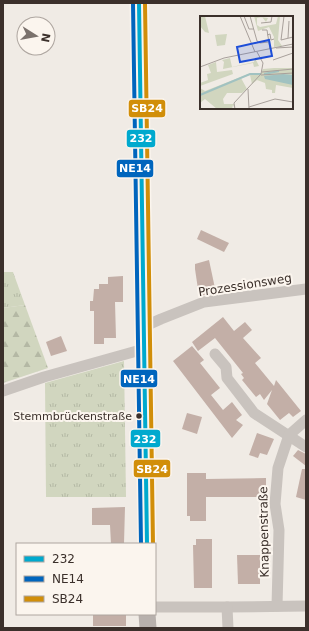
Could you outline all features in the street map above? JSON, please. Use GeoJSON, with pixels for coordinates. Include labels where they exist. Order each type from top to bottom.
{"type":"FeatureCollection","features":[{"type":"Feature","properties":{"kind":"main road"},"geometry":{"type":"LineString","coordinates":[[139,3],[147,543]]}},
{"type":"Feature","properties":{"kind":"main road"},"geometry":{"type":"LineString","coordinates":[[147,615],[148,628]]}},
{"type":"Feature","properties":{"kind":"street","name":"Prozessionsweg"},"geometry":{"type":"LineString","coordinates":[[143,327],[204,302],[306,289]]}},
{"type":"Feature","properties":{"kind":"street"},"geometry":{"type":"LineString","coordinates":[[3,391],[44,377],[144,349]]}},
{"type":"Feature","properties":{"kind":"street"},"geometry":{"type":"LineString","coordinates":[[215,354],[226,368],[227,378],[254,413],[306,447]]}},
{"type":"Feature","properties":{"kind":"street"},"geometry":{"type":"LineString","coordinates":[[289,435],[306,420]]}},
{"type":"Feature","properties":{"kind":"street","name":"Knappenstraße"},"geometry":{"type":"LineString","coordinates":[[277,606],[279,530],[274,504],[278,468],[289,435]]}},
{"type":"Feature","properties":{"kind":"street"},"geometry":{"type":"LineString","coordinates":[[156,607],[306,606]]}},
{"type":"Feature","properties":{"kind":"street"},"geometry":{"type":"LineString","coordinates":[[228,607],[228,628]]}},
{"type":"Feature","properties":{"kind":"green space"},"geometry":{"type":"Polygon","coordinates":[[[3,272],[13,272],[25,305],[3,308],[3,272]]]}},
{"type":"Feature","properties":{"kind":"green space"},"geometry":{"type":"Polygon","coordinates":[[[25,305],[48,368],[3,383],[3,308],[25,305]]]}},
{"type":"Feature","properties":{"kind":"green space"},"geometry":{"type":"Polygon","coordinates":[[[124,361],[126,497],[46,497],[45,383],[124,361]]]}},
{"type":"Feature","properties":{"kind":"building"},"geometry":{"type":"Polygon","coordinates":[[[201,230],[229,243],[224,252],[197,239],[201,230]]]}},
{"type":"Feature","properties":{"kind":"building"},"geometry":{"type":"Polygon","coordinates":[[[209,260],[216,293],[199,296],[195,264],[209,260]]]}},
{"type":"Feature","properties":{"kind":"building"},"geometry":{"type":"Polygon","coordinates":[[[123,276],[123,302],[115,302],[116,338],[104,338],[104,344],[94,344],[94,311],[90,311],[90,301],[93,301],[94,289],[99,289],[99,284],[108,284],[108,277],[123,276]]]}},
{"type":"Feature","properties":{"kind":"building"},"geometry":{"type":"Polygon","coordinates":[[[223,317],[234,331],[245,322],[252,330],[243,338],[261,358],[255,363],[274,386],[276,380],[301,411],[293,417],[289,413],[280,420],[267,404],[272,390],[264,400],[260,394],[256,397],[242,380],[244,378],[241,374],[243,373],[215,338],[198,351],[192,342],[223,317]]]}},
{"type":"Feature","properties":{"kind":"building"},"geometry":{"type":"Polygon","coordinates":[[[61,336],[67,351],[51,356],[46,342],[61,336]]]}},
{"type":"Feature","properties":{"kind":"building"},"geometry":{"type":"Polygon","coordinates":[[[192,346],[204,360],[200,363],[220,388],[211,395],[223,410],[232,402],[242,415],[236,420],[243,425],[232,438],[173,361],[192,346]]]}},
{"type":"Feature","properties":{"kind":"building"},"geometry":{"type":"Polygon","coordinates":[[[187,413],[202,417],[197,434],[182,429],[187,413]]]}},
{"type":"Feature","properties":{"kind":"building"},"geometry":{"type":"Polygon","coordinates":[[[257,433],[274,439],[267,455],[260,453],[258,458],[249,455],[257,433]]]}},
{"type":"Feature","properties":{"kind":"building"},"geometry":{"type":"Polygon","coordinates":[[[298,450],[306,454],[306,466],[293,456],[298,450]]]}},
{"type":"Feature","properties":{"kind":"building"},"geometry":{"type":"Polygon","coordinates":[[[302,469],[306,469],[306,500],[296,497],[302,469]]]}},
{"type":"Feature","properties":{"kind":"building"},"geometry":{"type":"Polygon","coordinates":[[[187,473],[206,473],[206,479],[266,478],[266,492],[261,492],[261,497],[206,497],[206,521],[190,521],[190,516],[187,516],[187,473]]]}},
{"type":"Feature","properties":{"kind":"building"},"geometry":{"type":"Polygon","coordinates":[[[125,507],[124,543],[111,543],[110,525],[92,525],[92,508],[125,507]]]}},
{"type":"Feature","properties":{"kind":"building"},"geometry":{"type":"Polygon","coordinates":[[[196,539],[212,539],[212,588],[194,588],[193,545],[196,545],[196,539]]]}},
{"type":"Feature","properties":{"kind":"building"},"geometry":{"type":"Polygon","coordinates":[[[237,555],[260,555],[260,584],[238,584],[237,555]]]}},
{"type":"Feature","properties":{"kind":"building"},"geometry":{"type":"Polygon","coordinates":[[[93,615],[126,615],[126,626],[93,626],[93,615]]]}},
{"type":"Feature","properties":{"kind":"transit line","name":"NE14"},"geometry":{"type":"LineString","coordinates":[[133,3],[141,543]]}},
{"type":"Feature","properties":{"kind":"transit line","name":"232"},"geometry":{"type":"LineString","coordinates":[[139,3],[147,543]]}},
{"type":"Feature","properties":{"kind":"transit line","name":"SB24"},"geometry":{"type":"LineString","coordinates":[[145,3],[153,543]]}},
{"type":"Feature","properties":{"kind":"place","name":"Stemmbrückenstraße"},"geometry":{"type":"Point","coordinates":[139,416]}}]}
